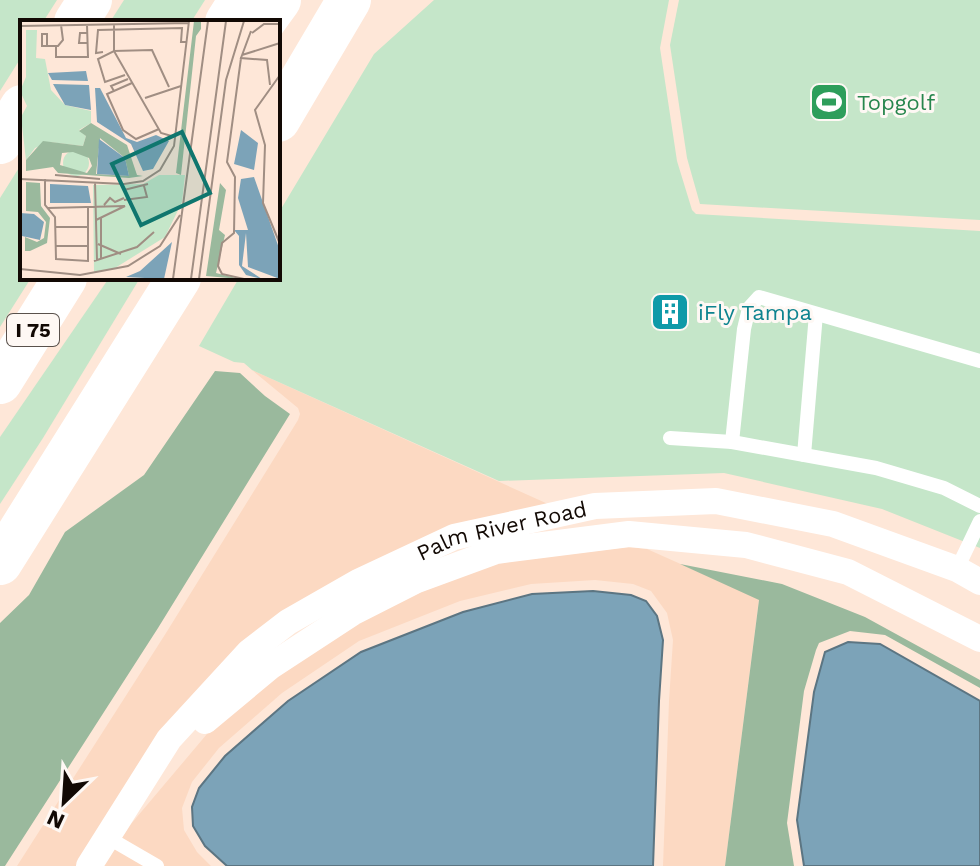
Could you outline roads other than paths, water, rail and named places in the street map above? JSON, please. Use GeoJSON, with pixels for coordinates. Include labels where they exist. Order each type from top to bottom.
{"type":"FeatureCollection","features":[{"type":"Feature","properties":{"kind":"highway"},"geometry":{"type":"LineString","coordinates":[[77,20],[90,0]]}},
{"type":"Feature","properties":{"kind":"highway"},"geometry":{"type":"LineString","coordinates":[[228,20],[241,0]]}},
{"type":"Feature","properties":{"kind":"highway"},"geometry":{"type":"LineString","coordinates":[[264,20],[279,0]]}},
{"type":"Feature","properties":{"kind":"highway"},"geometry":{"type":"LineString","coordinates":[[283,112],[349,0]]}},
{"type":"Feature","properties":{"kind":"highway"},"geometry":{"type":"LineString","coordinates":[[283,112],[375,0]]}},
{"type":"Feature","properties":{"kind":"highway"},"geometry":{"type":"LineString","coordinates":[[0,142],[20,110]]}},
{"type":"Feature","properties":{"kind":"highway","name":"I 75"},"geometry":{"type":"LineString","coordinates":[[0,382],[64,280]]}},
{"type":"Feature","properties":{"kind":"highway"},"geometry":{"type":"LineString","coordinates":[[0,563],[178,280]]}},
{"type":"Feature","properties":{"kind":"street","name":"Palm River Road"},"geometry":{"type":"LineString","coordinates":[[89,866],[169,739],[249,652],[288,622],[347,588],[454,537],[595,506],[716,501],[833,524],[969,576]]}},
{"type":"Feature","properties":{"kind":"street","name":"Palm River Road"},"geometry":{"type":"LineString","coordinates":[[114,827],[199,725],[271,666],[352,613],[417,580],[496,551],[629,534],[746,545],[848,572],[980,639]]}},
{"type":"Feature","properties":{"kind":"lane"},"geometry":{"type":"LineString","coordinates":[[732,442],[744,329],[749,308],[759,297],[980,361]]}},
{"type":"Feature","properties":{"kind":"lane"},"geometry":{"type":"LineString","coordinates":[[804,455],[816,314]]}},
{"type":"Feature","properties":{"kind":"lane"},"geometry":{"type":"LineString","coordinates":[[670,438],[732,442],[876,468],[944,488],[980,506]]}},
{"type":"Feature","properties":{"kind":"lane"},"geometry":{"type":"LineString","coordinates":[[969,576],[980,521]]}},
{"type":"Feature","properties":{"kind":"lane"},"geometry":{"type":"LineString","coordinates":[[114,827],[157,866]]}},
{"type":"Feature","properties":{"kind":"water"},"geometry":{"type":"Polygon","coordinates":[[[593,591],[631,595],[646,601],[657,616],[663,640],[653,866],[227,866],[205,846],[193,826],[192,807],[199,788],[225,756],[288,701],[361,652],[463,612],[532,594],[593,591]]]}},
{"type":"Feature","properties":{"kind":"water"},"geometry":{"type":"Polygon","coordinates":[[[848,642],[880,644],[980,701],[980,866],[804,866],[797,820],[814,692],[825,652],[848,642]]]}},
{"type":"Feature","properties":{"kind":"place","name":"Topgolf"},"geometry":{"type":"Point","coordinates":[829,102]}},
{"type":"Feature","properties":{"kind":"place","name":"iFly Tampa"},"geometry":{"type":"Point","coordinates":[670,312]}}]}
